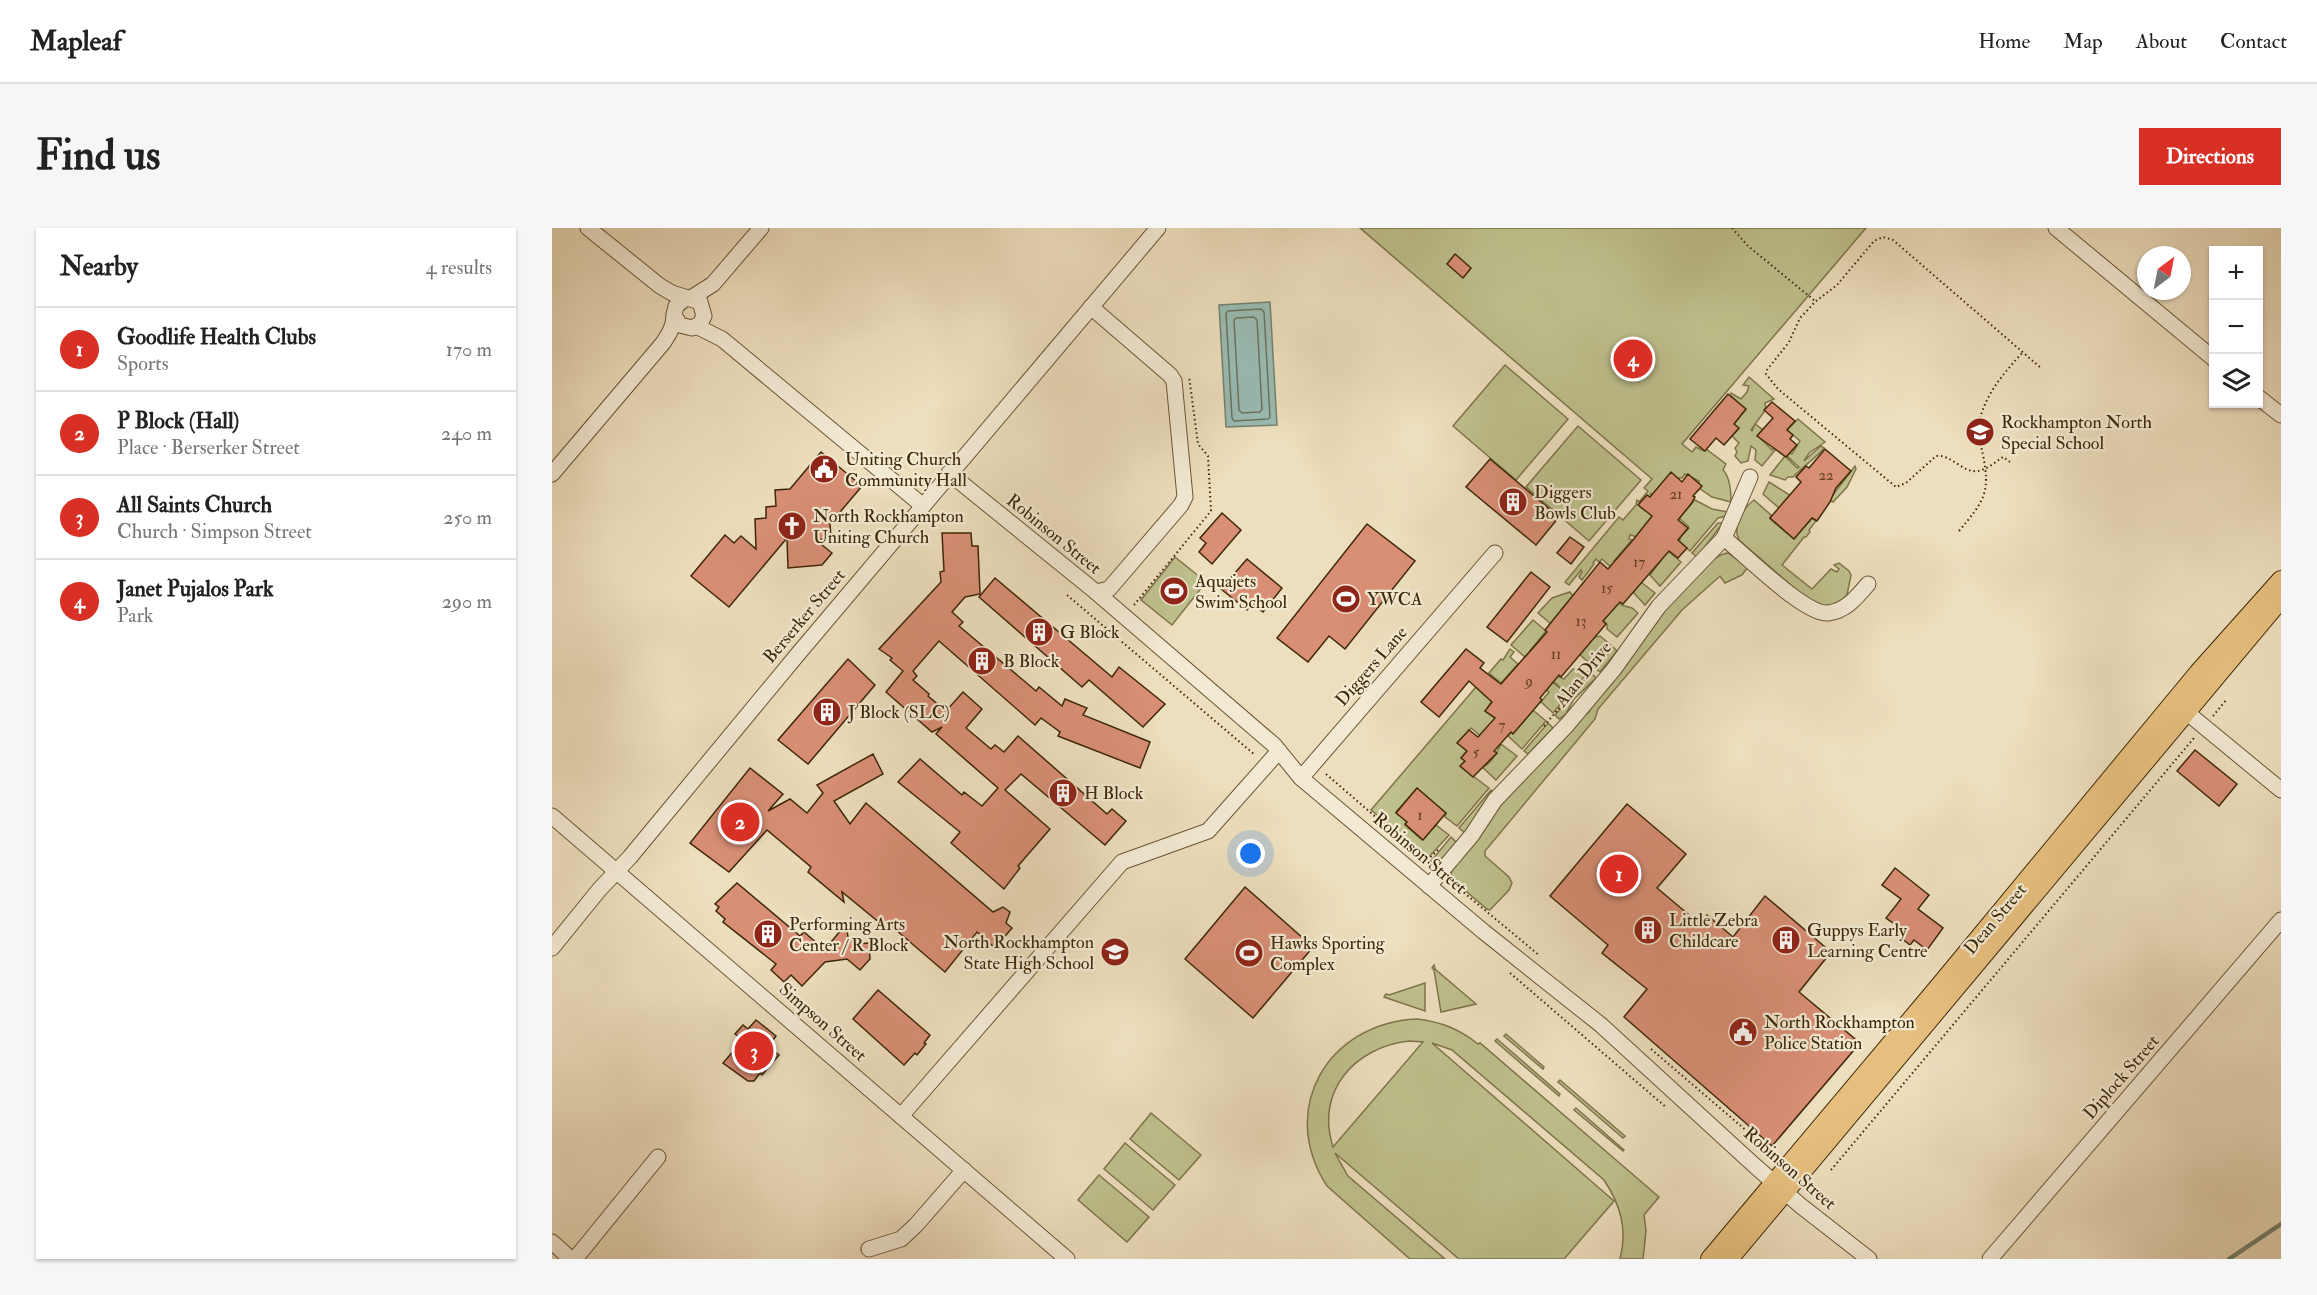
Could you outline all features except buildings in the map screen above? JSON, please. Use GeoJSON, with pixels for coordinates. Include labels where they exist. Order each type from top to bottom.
{"type":"FeatureCollection","features":[{"type":"Feature","properties":{"kind":"main road","name":"Dean Street"},"geometry":{"type":"LineString","coordinates":[[1728,1259],[1780,1187],[2180,707],[2281,580]]}},
{"type":"Feature","properties":{"kind":"main road","name":"Dean Street"},"geometry":{"type":"LineString","coordinates":[[2180,707],[2281,599]]}},
{"type":"Feature","properties":{"kind":"main road","name":"Dean Street"},"geometry":{"type":"LineString","coordinates":[[1710,1259],[1780,1187]]}},
{"type":"Feature","properties":{"kind":"street"},"geometry":{"type":"LineString","coordinates":[[588,228],[644,274],[672,293],[700,302],[699,321]]}},
{"type":"Feature","properties":{"kind":"street"},"geometry":{"type":"LineString","coordinates":[[552,474],[663,343],[674,322],[674,312],[678,302],[713,284],[761,228]]}},
{"type":"Feature","properties":{"kind":"street","name":"Berserker Street"},"geometry":{"type":"LineString","coordinates":[[552,948],[922,505],[1158,228]]}},
{"type":"Feature","properties":{"kind":"street"},"geometry":{"type":"LineString","coordinates":[[2056,228],[2209,355]]}},
{"type":"Feature","properties":{"kind":"street"},"geometry":{"type":"LineString","coordinates":[[644,274],[674,312],[680,325],[699,321],[922,505]]}},
{"type":"Feature","properties":{"kind":"street"},"geometry":{"type":"LineString","coordinates":[[663,343],[699,321],[713,284]]}},
{"type":"Feature","properties":{"kind":"street"},"geometry":{"type":"LineString","coordinates":[[1091,307],[1170,375],[1174,381],[1185,497],[1181,505],[1109,589],[1096,592]]}},
{"type":"Feature","properties":{"kind":"street"},"geometry":{"type":"LineString","coordinates":[[2263,400],[2281,415]]}},
{"type":"Feature","properties":{"kind":"street","name":"Robinson Street"},"geometry":{"type":"LineString","coordinates":[[949,473],[1096,592],[1280,752],[1300,778],[1429,886],[1608,1030],[1780,1187],[1869,1259]]}},
{"type":"Feature","properties":{"kind":"street","name":"Alan Drive"},"geometry":{"type":"LineString","coordinates":[[1429,886],[1472,835],[1495,800],[1567,724],[1604,680],[1659,606],[1724,538],[1750,477]]}},
{"type":"Feature","properties":{"kind":"street"},"geometry":{"type":"LineString","coordinates":[[1724,538],[1800,602],[1815,610],[1826,613],[1845,607],[1868,584]]}},
{"type":"Feature","properties":{"kind":"street","name":"Diggers Lane"},"geometry":{"type":"LineString","coordinates":[[1300,778],[1495,553]]}},
{"type":"Feature","properties":{"kind":"street"},"geometry":{"type":"LineString","coordinates":[[2180,707],[2281,790]]}},
{"type":"Feature","properties":{"kind":"street"},"geometry":{"type":"LineString","coordinates":[[901,1116],[1122,862],[1208,831],[1280,752]]}},
{"type":"Feature","properties":{"kind":"street","name":"Simpson Street"},"geometry":{"type":"LineString","coordinates":[[552,816],[1067,1259]]}},
{"type":"Feature","properties":{"kind":"street","name":"Diplock Street"},"geometry":{"type":"LineString","coordinates":[[1990,1259],[2281,920]]}},
{"type":"Feature","properties":{"kind":"street"},"geometry":{"type":"LineString","coordinates":[[552,1242],[573,1259],[658,1157]]}},
{"type":"Feature","properties":{"kind":"street"},"geometry":{"type":"LineString","coordinates":[[869,1249],[901,1239],[916,1226],[964,1170]]}},
{"type":"Feature","properties":{"kind":"path"},"geometry":{"type":"LineString","coordinates":[[1732,228],[1748,246],[1815,302]]}},
{"type":"Feature","properties":{"kind":"path"},"geometry":{"type":"LineString","coordinates":[[2010,462],[2003,457],[1985,469],[1972,471],[1946,457],[1936,456],[1906,483],[1896,487],[1778,389],[1768,379],[1767,370],[1789,342],[1800,318],[1815,302],[1837,285],[1879,238],[1893,240],[2041,368]]}},
{"type":"Feature","properties":{"kind":"path"},"geometry":{"type":"LineString","coordinates":[[1959,531],[1982,504],[1986,478],[1978,425],[1984,405],[1996,382],[2023,352]]}},
{"type":"Feature","properties":{"kind":"path"},"geometry":{"type":"LineString","coordinates":[[1544,726],[1609,649]]}},
{"type":"Feature","properties":{"kind":"path"},"geometry":{"type":"LineString","coordinates":[[1831,1170],[2226,700]]}},
{"type":"Feature","properties":{"kind":"path"},"geometry":{"type":"LineString","coordinates":[[1427,860],[1439,849]]}},
{"type":"Feature","properties":{"kind":"green space"},"geometry":{"type":"Polygon","coordinates":[[[1360,228],[1866,228],[1682,444],[1692,452],[1696,447],[1704,451],[1706,449],[1726,464],[1723,470],[1729,480],[1731,493],[1731,502],[1712,497],[1699,488],[1699,481],[1685,474],[1682,478],[1677,478],[1671,473],[1686,510],[1695,500],[1712,509],[1728,512],[1726,516],[1718,518],[1690,551],[1679,542],[1681,536],[1689,528],[1688,526],[1650,493],[1654,498],[1639,505],[1653,515],[1666,549],[1681,562],[1660,586],[1650,575],[1662,559],[1630,535],[1629,539],[1632,540],[1614,561],[1655,593],[1645,605],[1634,593],[1634,588],[1602,559],[1599,562],[1596,559],[1582,580],[1579,577],[1581,570],[1569,585],[1565,582],[1619,517],[1623,520],[1636,505],[1637,500],[1639,502],[1648,491],[1644,488],[1652,479],[1360,228]]]}},
{"type":"Feature","properties":{"kind":"green space"},"geometry":{"type":"Polygon","coordinates":[[[1505,365],[1568,419],[1516,480],[1453,426],[1505,365]]]}},
{"type":"Feature","properties":{"kind":"green space"},"geometry":{"type":"Polygon","coordinates":[[[1749,377],[1774,399],[1765,403],[1766,409],[1755,424],[1763,430],[1758,436],[1772,450],[1776,449],[1762,466],[1755,460],[1756,450],[1751,446],[1748,461],[1741,463],[1735,456],[1737,452],[1735,448],[1739,443],[1732,436],[1739,428],[1734,424],[1746,409],[1730,395],[1731,393],[1741,399],[1747,392],[1749,386],[1743,385],[1749,377]]]}},
{"type":"Feature","properties":{"kind":"green space"},"geometry":{"type":"Polygon","coordinates":[[[1798,419],[1825,442],[1809,453],[1804,461],[1821,446],[1824,448],[1793,477],[1785,480],[1770,475],[1785,456],[1797,468],[1799,467],[1787,456],[1792,454],[1800,441],[1787,430],[1798,419]]]}},
{"type":"Feature","properties":{"kind":"green space"},"geometry":{"type":"Polygon","coordinates":[[[1578,426],[1641,480],[1589,541],[1526,487],[1578,426]]]}},
{"type":"Feature","properties":{"kind":"green space"},"geometry":{"type":"Polygon","coordinates":[[[1855,466],[1856,469],[1847,487],[1833,502],[1829,500],[1855,466]]]}},
{"type":"Feature","properties":{"kind":"green space"},"geometry":{"type":"Polygon","coordinates":[[[1769,482],[1791,496],[1779,508],[1763,494],[1769,482]]]}},
{"type":"Feature","properties":{"kind":"green space"},"geometry":{"type":"Polygon","coordinates":[[[1754,500],[1771,515],[1770,519],[1794,539],[1812,518],[1816,521],[1809,530],[1810,532],[1782,565],[1812,589],[1831,569],[1837,572],[1839,569],[1834,565],[1839,563],[1851,575],[1847,595],[1841,601],[1830,606],[1821,606],[1808,600],[1739,540],[1737,529],[1739,518],[1754,500]]]}},
{"type":"Feature","properties":{"kind":"green space"},"geometry":{"type":"Polygon","coordinates":[[[1718,523],[1723,523],[1697,557],[1692,553],[1718,523]]]}},
{"type":"Feature","properties":{"kind":"green space"},"geometry":{"type":"Polygon","coordinates":[[[1728,553],[1748,567],[1742,575],[1725,583],[1720,576],[1682,610],[1598,709],[1595,719],[1485,851],[1485,856],[1509,877],[1512,883],[1509,890],[1490,910],[1487,909],[1454,881],[1451,875],[1452,867],[1509,794],[1575,723],[1589,712],[1594,700],[1619,666],[1679,593],[1715,559],[1728,553]]]}},
{"type":"Feature","properties":{"kind":"green space","name":"Aquajets Swim School"},"geometry":{"type":"Polygon","coordinates":[[[1175,557],[1206,582],[1172,625],[1141,600],[1175,557]]]}},
{"type":"Feature","properties":{"kind":"green space"},"geometry":{"type":"Polygon","coordinates":[[[1570,592],[1573,596],[1561,610],[1596,637],[1600,636],[1611,645],[1593,666],[1580,655],[1583,651],[1538,613],[1552,598],[1570,592]]]}},
{"type":"Feature","properties":{"kind":"green space"},"geometry":{"type":"Polygon","coordinates":[[[1620,601],[1621,605],[1632,608],[1638,613],[1617,637],[1607,629],[1607,624],[1600,618],[1620,601]]]}},
{"type":"Feature","properties":{"kind":"green space"},"geometry":{"type":"Polygon","coordinates":[[[1533,620],[1546,631],[1530,651],[1534,665],[1511,645],[1533,620]]]}},
{"type":"Feature","properties":{"kind":"green space"},"geometry":{"type":"Polygon","coordinates":[[[1613,647],[1617,651],[1600,672],[1595,668],[1613,647]]]}},
{"type":"Feature","properties":{"kind":"green space"},"geometry":{"type":"Polygon","coordinates":[[[1510,649],[1514,652],[1510,657],[1518,664],[1501,683],[1489,673],[1501,659],[1503,660],[1510,649]]]}},
{"type":"Feature","properties":{"kind":"green space"},"geometry":{"type":"Polygon","coordinates":[[[1573,669],[1588,672],[1553,713],[1541,702],[1549,692],[1546,690],[1552,682],[1565,692],[1552,680],[1555,675],[1564,679],[1573,669]]]}},
{"type":"Feature","properties":{"kind":"green space"},"geometry":{"type":"Polygon","coordinates":[[[1591,673],[1596,678],[1574,699],[1566,714],[1559,719],[1555,715],[1591,673]]]}},
{"type":"Feature","properties":{"kind":"green space"},"geometry":{"type":"Polygon","coordinates":[[[1482,680],[1534,711],[1546,721],[1522,749],[1508,736],[1511,732],[1513,734],[1486,688],[1482,693],[1492,701],[1485,711],[1495,718],[1484,732],[1499,745],[1496,749],[1471,728],[1458,743],[1467,751],[1461,758],[1465,761],[1461,767],[1489,788],[1457,826],[1445,817],[1446,813],[1417,788],[1396,812],[1407,822],[1405,825],[1422,840],[1436,825],[1449,835],[1428,858],[1371,810],[1482,680]]]}},
{"type":"Feature","properties":{"kind":"green space"},"geometry":{"type":"Polygon","coordinates":[[[1548,723],[1553,728],[1528,754],[1524,751],[1548,723]]]}},
{"type":"Feature","properties":{"kind":"green space"},"geometry":{"type":"Polygon","coordinates":[[[1501,744],[1517,756],[1496,780],[1482,767],[1490,762],[1501,744]]]}},
{"type":"Feature","properties":{"kind":"green space"},"geometry":{"type":"Polygon","coordinates":[[[1491,790],[1493,794],[1465,833],[1459,828],[1491,790]]]}},
{"type":"Feature","properties":{"kind":"green space"},"geometry":{"type":"Polygon","coordinates":[[[1451,837],[1457,843],[1442,858],[1431,861],[1451,837]]]}},
{"type":"Feature","properties":{"kind":"green space"},"geometry":{"type":"Polygon","coordinates":[[[1434,965],[1435,969],[1476,1004],[1441,1012],[1432,968],[1434,965]]]}},
{"type":"Feature","properties":{"kind":"green space"},"geometry":{"type":"Polygon","coordinates":[[[1425,983],[1425,1011],[1384,997],[1386,994],[1425,983]]]}},
{"type":"Feature","properties":{"kind":"green space"},"geometry":{"type":"Polygon","coordinates":[[[1417,1019],[1426,1020],[1450,1027],[1478,1044],[1480,1043],[1659,1197],[1644,1215],[1646,1231],[1643,1259],[1620,1259],[1623,1237],[1621,1217],[1614,1198],[1604,1180],[1452,1050],[1432,1043],[1614,1201],[1564,1259],[1459,1259],[1335,1153],[1348,1176],[1445,1259],[1410,1259],[1327,1186],[1313,1157],[1307,1128],[1310,1100],[1320,1075],[1336,1053],[1358,1036],[1386,1024],[1417,1019]],[[1409,1041],[1389,1045],[1372,1052],[1356,1062],[1344,1075],[1335,1090],[1330,1108],[1329,1127],[1333,1147],[1423,1042],[1409,1041]]]}},
{"type":"Feature","properties":{"kind":"green space"},"geometry":{"type":"Polygon","coordinates":[[[1506,1034],[1544,1067],[1543,1069],[1504,1036],[1506,1034]]]}},
{"type":"Feature","properties":{"kind":"green space"},"geometry":{"type":"Polygon","coordinates":[[[1497,1039],[1560,1094],[1559,1096],[1495,1041],[1497,1039]]]}},
{"type":"Feature","properties":{"kind":"green space"},"geometry":{"type":"Polygon","coordinates":[[[1560,1080],[1625,1136],[1623,1138],[1558,1082],[1560,1080]]]}},
{"type":"Feature","properties":{"kind":"green space"},"geometry":{"type":"Polygon","coordinates":[[[1576,1108],[1624,1150],[1574,1110],[1576,1108]]]}},
{"type":"Feature","properties":{"kind":"green space"},"geometry":{"type":"Polygon","coordinates":[[[1151,1113],[1201,1155],[1179,1180],[1130,1139],[1151,1113]]]}},
{"type":"Feature","properties":{"kind":"green space"},"geometry":{"type":"Polygon","coordinates":[[[1125,1143],[1175,1185],[1153,1210],[1104,1169],[1125,1143]]]}},
{"type":"Feature","properties":{"kind":"green space"},"geometry":{"type":"Polygon","coordinates":[[[1099,1175],[1149,1217],[1127,1242],[1078,1200],[1099,1175]]]}},
{"type":"Feature","properties":{"kind":"water"},"geometry":{"type":"Polygon","coordinates":[[[1270,302],[1277,425],[1226,427],[1219,305],[1270,302]]]}},
{"type":"Feature","properties":{"kind":"waterway"},"geometry":{"type":"LineString","coordinates":[[2229,1259],[2281,1224]]}},
{"type":"Feature","properties":{"kind":"place","name":"Janet Pujalos Park"},"geometry":{"type":"Point","coordinates":[1633,359]}},
{"type":"Feature","properties":{"kind":"place","name":"Rockhampton North Special School"},"geometry":{"type":"Point","coordinates":[1980,432]}},
{"type":"Feature","properties":{"kind":"place","name":"Uniting Church Community Hall"},"geometry":{"type":"Point","coordinates":[824,469]}},
{"type":"Feature","properties":{"kind":"place","name":"Diggers Bowls Club"},"geometry":{"type":"Point","coordinates":[1513,502]}},
{"type":"Feature","properties":{"kind":"place","name":"North Rockhampton Uniting Church"},"geometry":{"type":"Point","coordinates":[792,526]}},
{"type":"Feature","properties":{"kind":"place","name":"Aquajets Swim School"},"geometry":{"type":"Point","coordinates":[1174,591]}},
{"type":"Feature","properties":{"kind":"place","name":"YWCA"},"geometry":{"type":"Point","coordinates":[1346,599]}},
{"type":"Feature","properties":{"kind":"place","name":"G Block"},"geometry":{"type":"Point","coordinates":[1039,632]}},
{"type":"Feature","properties":{"kind":"place","name":"B Block"},"geometry":{"type":"Point","coordinates":[982,661]}},
{"type":"Feature","properties":{"kind":"place","name":"J Block (SLC)"},"geometry":{"type":"Point","coordinates":[827,712]}},
{"type":"Feature","properties":{"kind":"place","name":"H Block"},"geometry":{"type":"Point","coordinates":[1063,793]}},
{"type":"Feature","properties":{"kind":"place","name":"P Block (Hall)"},"geometry":{"type":"Point","coordinates":[740,822]}},
{"type":"Feature","properties":{"kind":"place","name":"Goodlife Health Clubs"},"geometry":{"type":"Point","coordinates":[1619,874]}},
{"type":"Feature","properties":{"kind":"place","name":"Little Zebra Childcare"},"geometry":{"type":"Point","coordinates":[1648,930]}},
{"type":"Feature","properties":{"kind":"place","name":"Performing Arts Center / R Block"},"geometry":{"type":"Point","coordinates":[768,934]}},
{"type":"Feature","properties":{"kind":"place","name":"Guppys Early Learning Centre"},"geometry":{"type":"Point","coordinates":[1786,940]}},
{"type":"Feature","properties":{"kind":"place","name":"North Rockhampton State High School"},"geometry":{"type":"Point","coordinates":[1115,952]}},
{"type":"Feature","properties":{"kind":"place","name":"Hawks Sporting Complex"},"geometry":{"type":"Point","coordinates":[1249,953]}},
{"type":"Feature","properties":{"kind":"place","name":"North Rockhampton Police Station"},"geometry":{"type":"Point","coordinates":[1743,1032]}},
{"type":"Feature","properties":{"kind":"place","name":"All Saints Church"},"geometry":{"type":"Point","coordinates":[754,1051]}}]}
